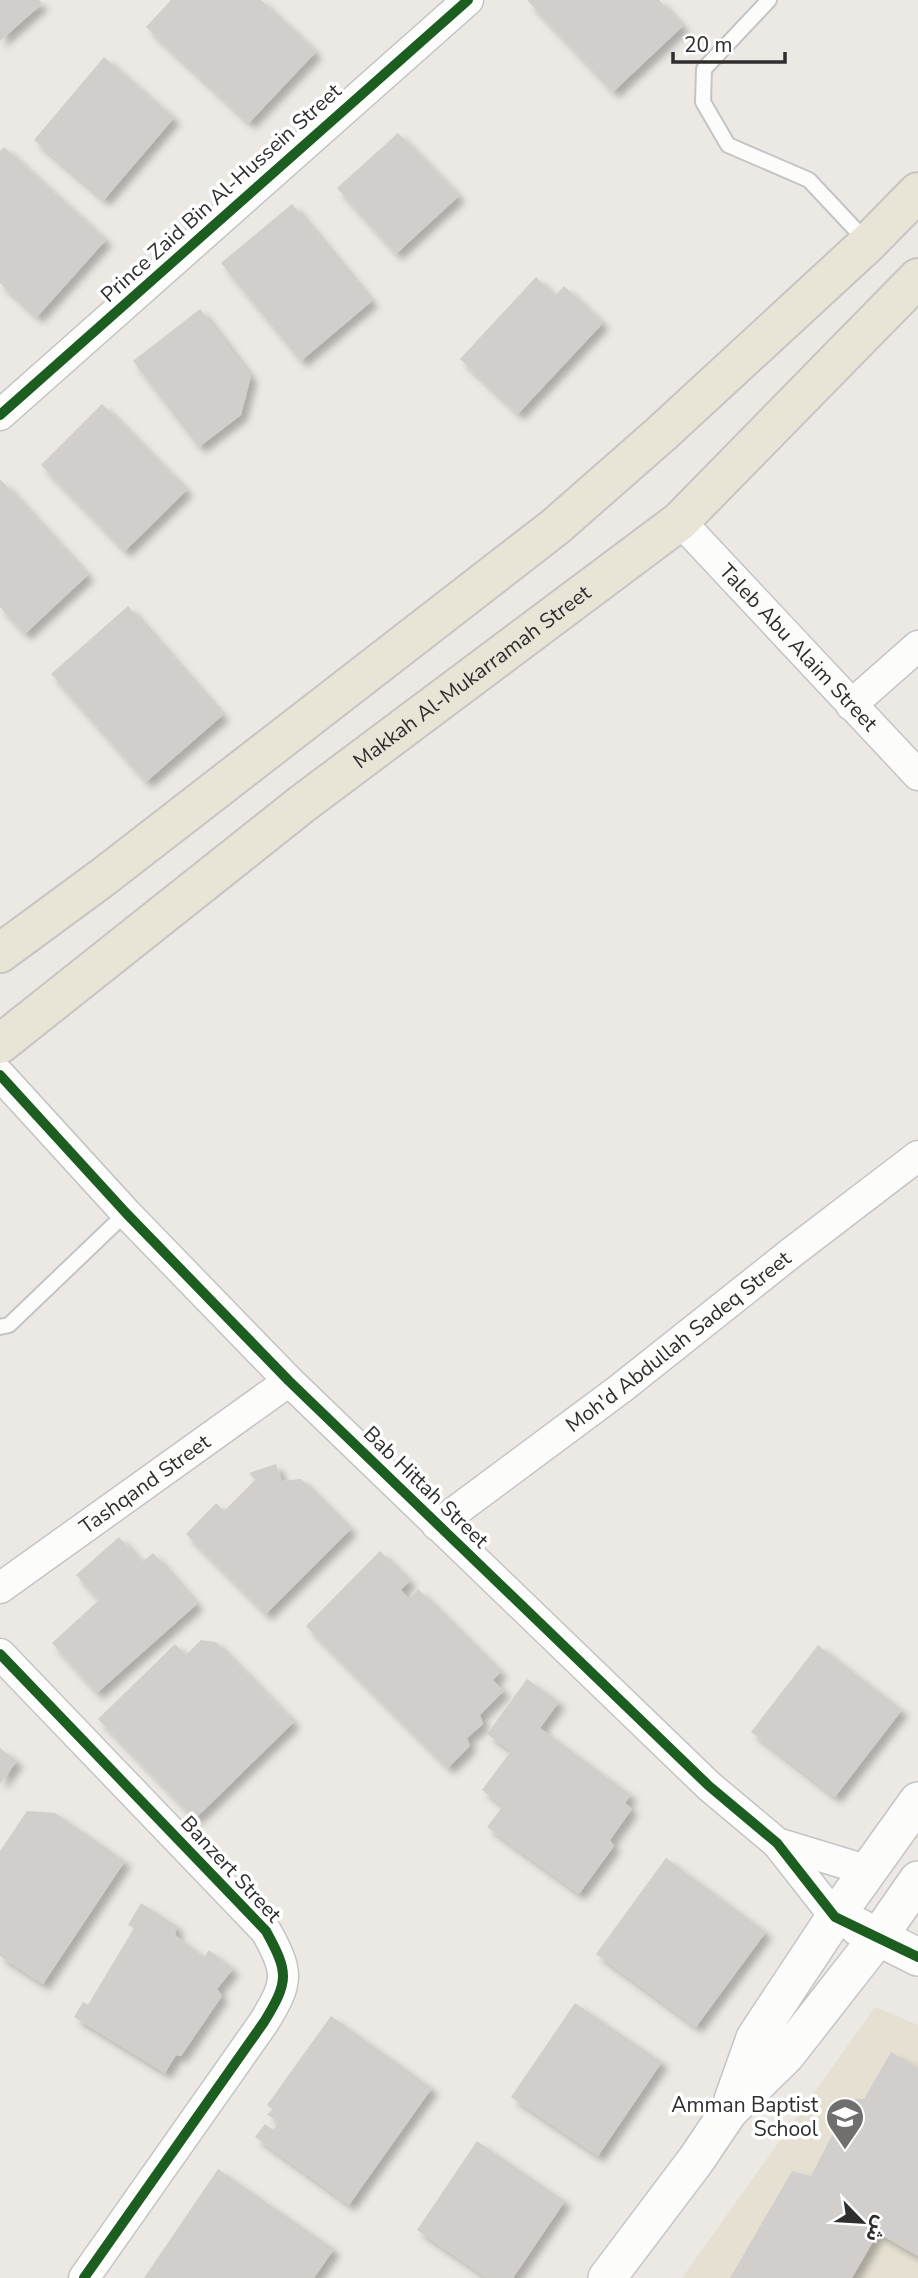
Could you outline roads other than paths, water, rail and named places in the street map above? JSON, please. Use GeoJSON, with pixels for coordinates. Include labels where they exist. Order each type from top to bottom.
{"type":"FeatureCollection","features":[{"type":"Feature","properties":{"kind":"main road"},"geometry":{"type":"LineString","coordinates":[[0,953],[102,878],[555,527],[661,434],[868,243],[918,192]]}},
{"type":"Feature","properties":{"kind":"main road","name":"Makkah Al-Mukarramah Street"},"geometry":{"type":"LineString","coordinates":[[0,1044],[302,804],[680,521],[918,278]]}},
{"type":"Feature","properties":{"kind":"street","name":"Prince Zaid Bin Al-Hussein Street"},"geometry":{"type":"LineString","coordinates":[[0,415],[468,0]]}},
{"type":"Feature","properties":{"kind":"street","name":"Taleb Abu Alaim Street"},"geometry":{"type":"LineString","coordinates":[[680,521],[918,775]]}},
{"type":"Feature","properties":{"kind":"street"},"geometry":{"type":"LineString","coordinates":[[851,705],[918,646]]}},
{"type":"Feature","properties":{"kind":"street","name":"Bab Hittah Street"},"geometry":{"type":"LineString","coordinates":[[0,1074],[126,1213],[289,1381],[709,1786],[777,1843],[835,1917]]}},
{"type":"Feature","properties":{"kind":"street","name":"Moh'd Abdullah Sadeq Street"},"geometry":{"type":"LineString","coordinates":[[436,1525],[620,1389],[918,1156]]}},
{"type":"Feature","properties":{"kind":"street","name":"Tashqand Street"},"geometry":{"type":"LineString","coordinates":[[0,1588],[289,1381]]}},
{"type":"Feature","properties":{"kind":"street","name":"Banzert Street"},"geometry":{"type":"LineString","coordinates":[[0,1654],[266,1931],[280,1956],[285,1977],[279,1998],[264,2022],[84,2278]]}},
{"type":"Feature","properties":{"kind":"street"},"geometry":{"type":"LineString","coordinates":[[729,2111],[755,2038],[835,1917],[918,1801]]}},
{"type":"Feature","properties":{"kind":"street","name":"Bab Hittah Street"},"geometry":{"type":"LineString","coordinates":[[777,1843],[869,1871]]}},
{"type":"Feature","properties":{"kind":"street"},"geometry":{"type":"LineString","coordinates":[[607,2278],[696,2160],[729,2111],[786,2054],[915,1890],[869,1871]]}},
{"type":"Feature","properties":{"kind":"street"},"geometry":{"type":"LineString","coordinates":[[835,1917],[918,1957]]}},
{"type":"Feature","properties":{"kind":"lane"},"geometry":{"type":"LineString","coordinates":[[769,0],[704,69],[703,102],[728,145],[809,180],[868,243]]}},
{"type":"Feature","properties":{"kind":"lane"},"geometry":{"type":"LineString","coordinates":[[0,1327],[9,1325],[126,1213]]}},
{"type":"Feature","properties":{"kind":"place","name":"Amman Baptist School"},"geometry":{"type":"Point","coordinates":[845,2151]}}]}
